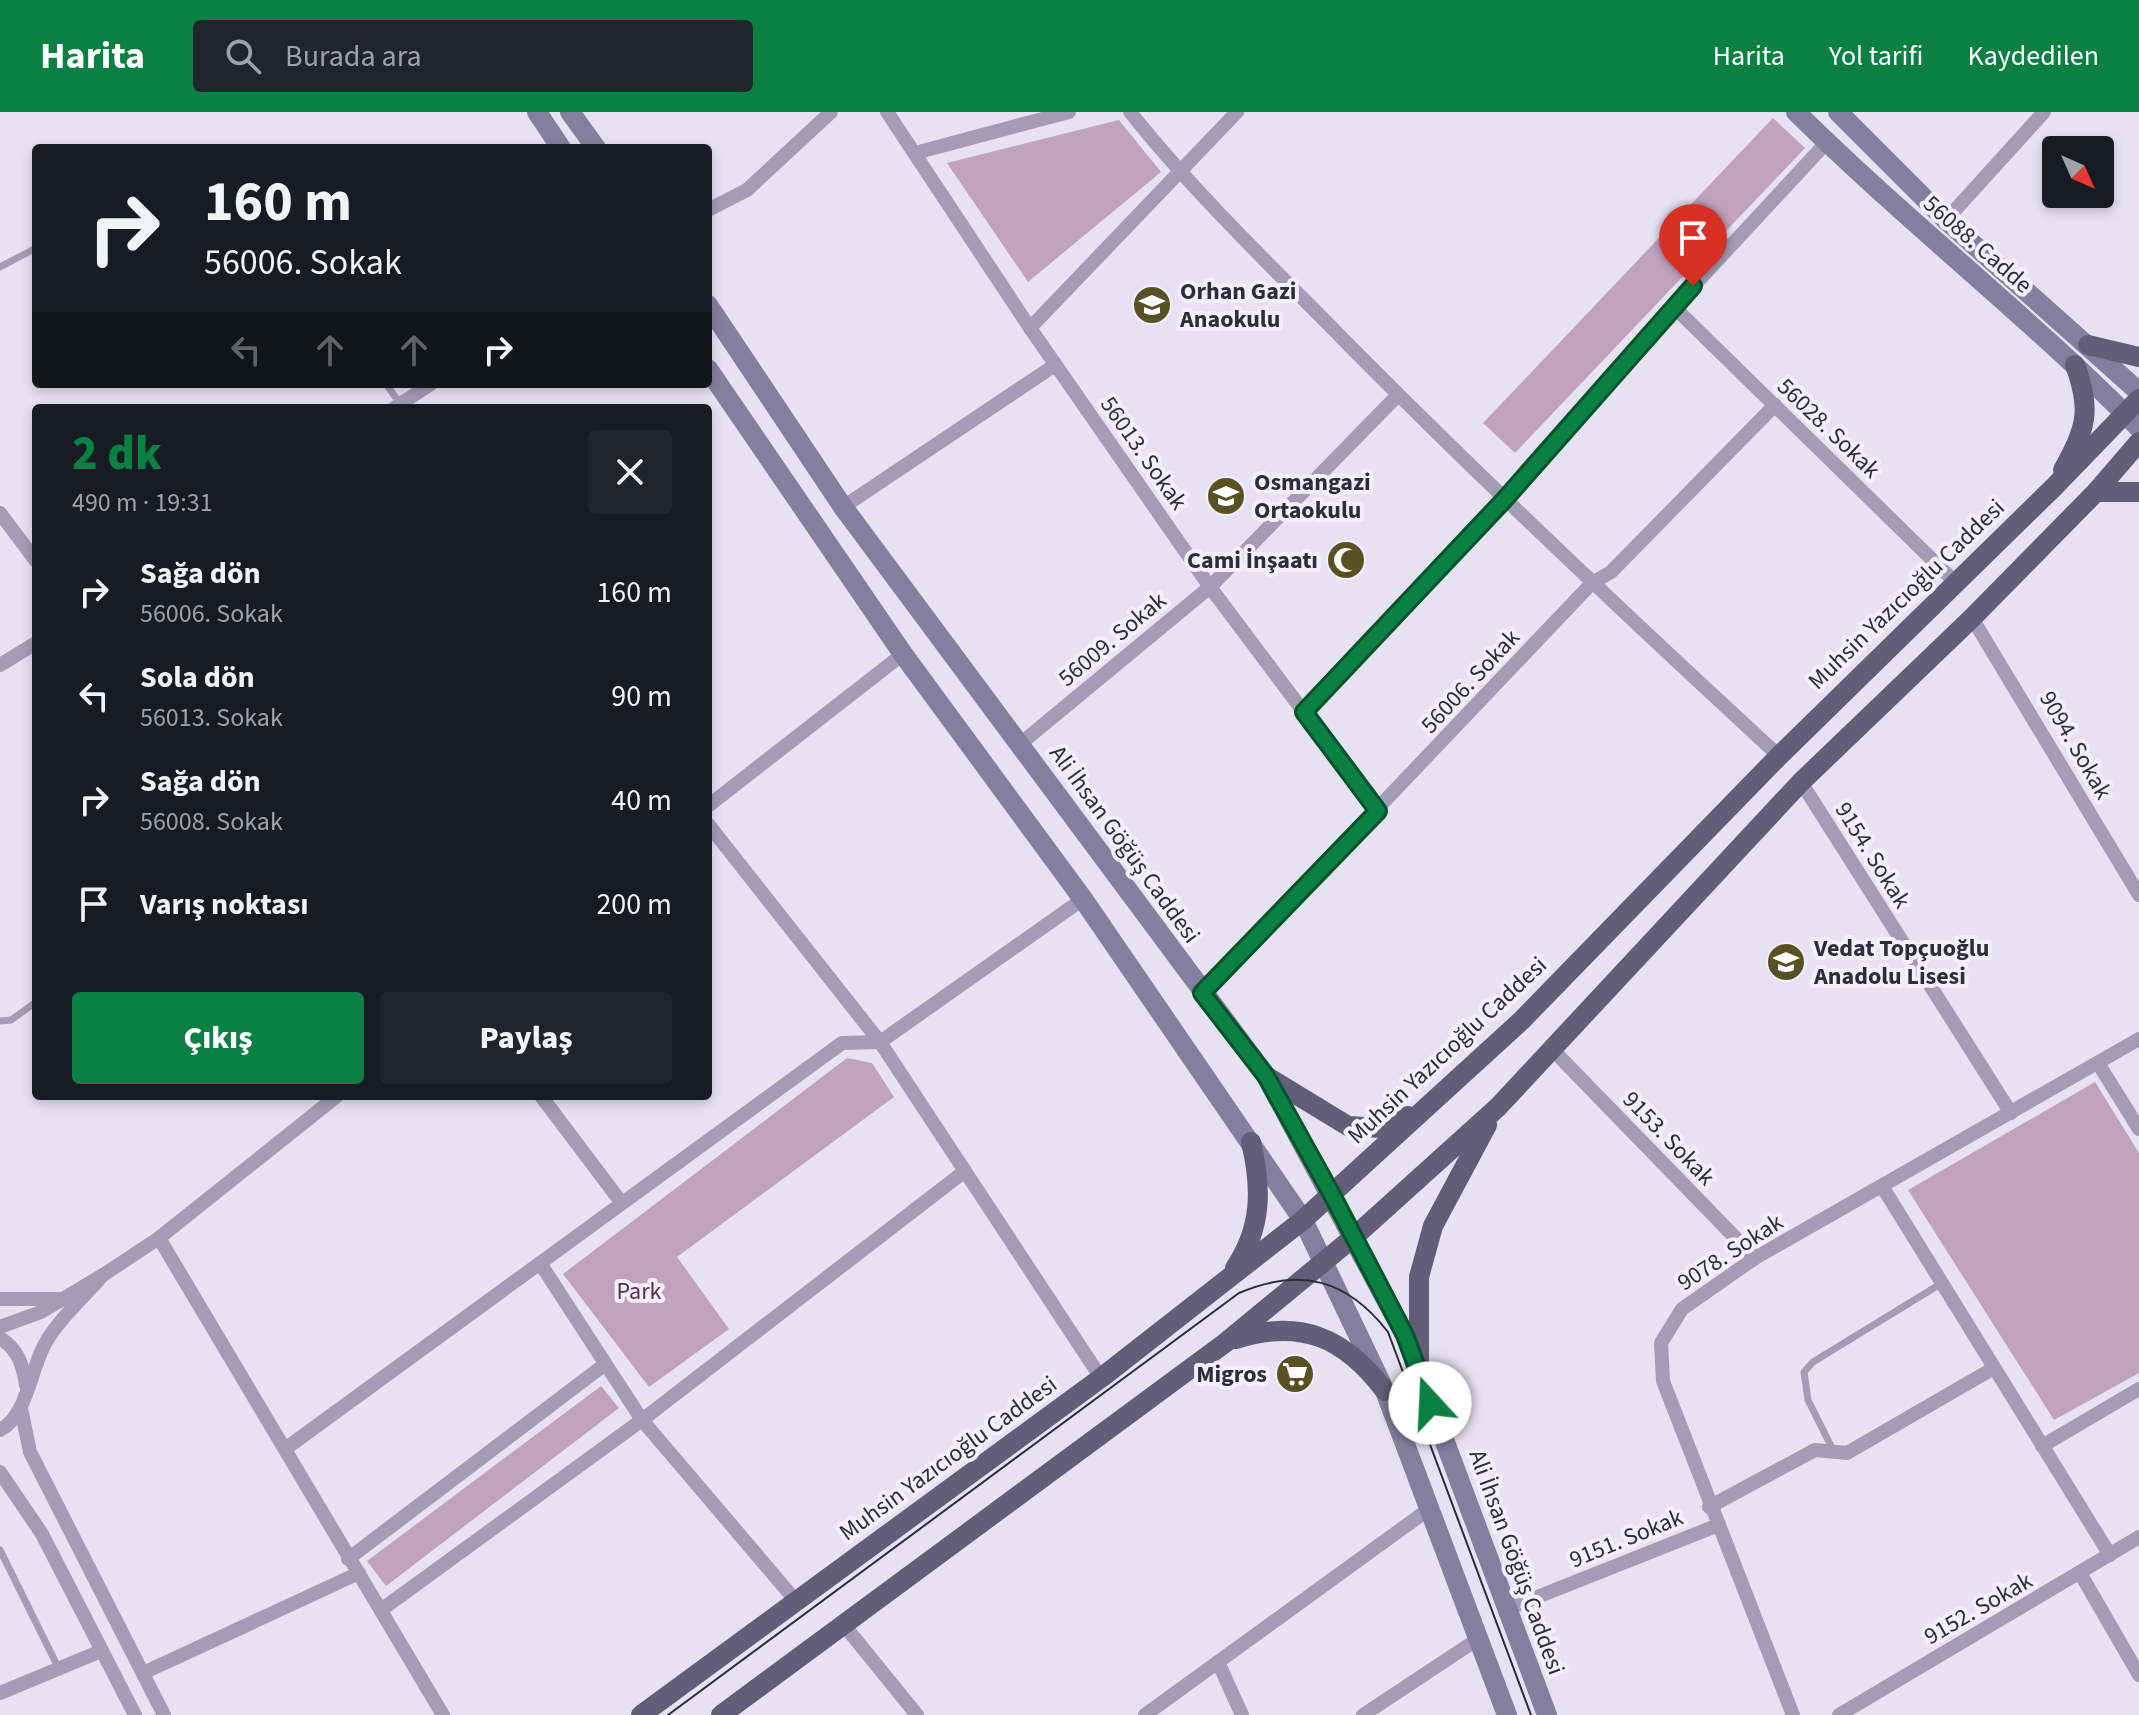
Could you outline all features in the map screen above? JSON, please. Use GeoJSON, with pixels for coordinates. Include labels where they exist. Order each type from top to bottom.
{"type":"FeatureCollection","features":[{"type":"Feature","properties":{"kind":"main road"},"geometry":{"type":"LineString","coordinates":[[537,112],[558,144]]}},
{"type":"Feature","properties":{"kind":"main road"},"geometry":{"type":"LineString","coordinates":[[570,112],[593,144]]}},
{"type":"Feature","properties":{"kind":"main road","name":"56088. Cadde"},"geometry":{"type":"LineString","coordinates":[[1796,112],[2075,365],[2135,414]]}},
{"type":"Feature","properties":{"kind":"main road","name":"56088. Cadde"},"geometry":{"type":"LineString","coordinates":[[1845,114],[1946,220],[2139,392]]}},
{"type":"Feature","properties":{"kind":"main road","name":"Ali İhsan Göğüş Caddesi"},"geometry":{"type":"LineString","coordinates":[[712,311],[843,507],[1266,1076],[1355,1236],[1405,1335],[1547,1715]]}},
{"type":"Feature","properties":{"kind":"main road"},"geometry":{"type":"LineString","coordinates":[[2088,345],[2139,357]]}},
{"type":"Feature","properties":{"kind":"main road"},"geometry":{"type":"LineString","coordinates":[[2054,487],[2086,420],[2085,393],[2075,365]]}},
{"type":"Feature","properties":{"kind":"main road"},"geometry":{"type":"LineString","coordinates":[[712,375],[903,654],[1083,899],[1303,1220],[1385,1391],[1507,1715]]}},
{"type":"Feature","properties":{"kind":"main road","name":"Muhsin Yazıcıoğlu Caddesi"},"geometry":{"type":"LineString","coordinates":[[641,1715],[1101,1378],[1303,1220],[1522,1020],[1954,581],[2135,414]]}},
{"type":"Feature","properties":{"kind":"main road"},"geometry":{"type":"LineString","coordinates":[[721,1715],[1225,1343],[1355,1236],[1498,1107],[1801,782],[1972,618],[2096,492],[2139,442]]}},
{"type":"Feature","properties":{"kind":"main road"},"geometry":{"type":"LineString","coordinates":[[2096,492],[2139,492]]}},
{"type":"Feature","properties":{"kind":"main road"},"geometry":{"type":"LineString","coordinates":[[1266,1076],[1348,1126],[1381,1128],[1423,1110]]}},
{"type":"Feature","properties":{"kind":"main road"},"geometry":{"type":"LineString","coordinates":[[1419,1374],[1419,1277],[1433,1226],[1460,1169],[1498,1107]]}},
{"type":"Feature","properties":{"kind":"main road"},"geometry":{"type":"LineString","coordinates":[[1224,1283],[1246,1252],[1258,1216],[1260,1179],[1251,1142]]}},
{"type":"Feature","properties":{"kind":"main road"},"geometry":{"type":"LineString","coordinates":[[1225,1343],[1260,1331],[1309,1334],[1332,1341],[1362,1362],[1385,1391]]}},
{"type":"Feature","properties":{"kind":"street"},"geometry":{"type":"LineString","coordinates":[[712,208],[747,190],[831,112]]}},
{"type":"Feature","properties":{"kind":"street","name":"56013. Sokak"},"geometry":{"type":"LineString","coordinates":[[887,112],[1055,365],[1210,587],[1378,811]]}},
{"type":"Feature","properties":{"kind":"street"},"geometry":{"type":"LineString","coordinates":[[915,153],[1069,112]]}},
{"type":"Feature","properties":{"kind":"street"},"geometry":{"type":"LineString","coordinates":[[1130,112],[1178,172],[1398,395],[1592,583],[1779,756]]}},
{"type":"Feature","properties":{"kind":"street"},"geometry":{"type":"LineString","coordinates":[[1030,328],[1237,112]]}},
{"type":"Feature","properties":{"kind":"street"},"geometry":{"type":"LineString","coordinates":[[1946,220],[2044,112]]}},
{"type":"Feature","properties":{"kind":"street"},"geometry":{"type":"LineString","coordinates":[[1304,712],[1505,499],[1674,307],[1827,142]]}},
{"type":"Feature","properties":{"kind":"street","name":"56028. Sokak"},"geometry":{"type":"LineString","coordinates":[[1674,307],[1954,581]]}},
{"type":"Feature","properties":{"kind":"street"},"geometry":{"type":"LineString","coordinates":[[843,507],[1055,365]]}},
{"type":"Feature","properties":{"kind":"street"},"geometry":{"type":"LineString","coordinates":[[403,404],[425,388]]}},
{"type":"Feature","properties":{"kind":"street","name":"56009. Sokak"},"geometry":{"type":"LineString","coordinates":[[1020,744],[1210,587],[1398,395]]}},
{"type":"Feature","properties":{"kind":"street","name":"56006. Sokak"},"geometry":{"type":"LineString","coordinates":[[1202,993],[1592,583],[1611,572],[1775,405]]}},
{"type":"Feature","properties":{"kind":"street"},"geometry":{"type":"LineString","coordinates":[[0,513],[32,556]]}},
{"type":"Feature","properties":{"kind":"street","name":"9094. Sokak"},"geometry":{"type":"LineString","coordinates":[[1972,618],[2139,895]]}},
{"type":"Feature","properties":{"kind":"street"},"geometry":{"type":"LineString","coordinates":[[0,665],[32,645]]}},
{"type":"Feature","properties":{"kind":"street"},"geometry":{"type":"LineString","coordinates":[[712,803],[903,654]]}},
{"type":"Feature","properties":{"kind":"street","name":"9154. Sokak"},"geometry":{"type":"LineString","coordinates":[[1801,782],[2011,1113]]}},
{"type":"Feature","properties":{"kind":"street"},"geometry":{"type":"LineString","coordinates":[[712,829],[880,1042],[1101,1378]]}},
{"type":"Feature","properties":{"kind":"street"},"geometry":{"type":"LineString","coordinates":[[285,1449],[842,1043],[880,1042],[1083,899]]}},
{"type":"Feature","properties":{"kind":"street","name":"9078. Sokak"},"geometry":{"type":"LineString","coordinates":[[1793,1715],[1716,1526],[1663,1381],[1661,1343],[1682,1309],[1755,1258],[2139,1039]]}},
{"type":"Feature","properties":{"kind":"street","name":"9153. Sokak"},"geometry":{"type":"LineString","coordinates":[[1551,1048],[1755,1258]]}},
{"type":"Feature","properties":{"kind":"street"},"geometry":{"type":"LineString","coordinates":[[2098,1063],[2139,1129]]}},
{"type":"Feature","properties":{"kind":"street"},"geometry":{"type":"LineString","coordinates":[[0,1327],[63,1299],[159,1238],[332,1100]]}},
{"type":"Feature","properties":{"kind":"street"},"geometry":{"type":"LineString","coordinates":[[544,1100],[621,1202]]}},
{"type":"Feature","properties":{"kind":"street"},"geometry":{"type":"LineString","coordinates":[[381,1610],[642,1420],[965,1171]]}},
{"type":"Feature","properties":{"kind":"street"},"geometry":{"type":"LineString","coordinates":[[1882,1186],[2110,1555]]}},
{"type":"Feature","properties":{"kind":"street"},"geometry":{"type":"LineString","coordinates":[[159,1238],[443,1715]]}},
{"type":"Feature","properties":{"kind":"street"},"geometry":{"type":"LineString","coordinates":[[540,1263],[642,1420],[796,1601]]}},
{"type":"Feature","properties":{"kind":"street"},"geometry":{"type":"LineString","coordinates":[[103,1275],[46,1341],[26,1386],[21,1408],[30,1452],[164,1715]]}},
{"type":"Feature","properties":{"kind":"street"},"geometry":{"type":"LineString","coordinates":[[0,1299],[63,1299]]}},
{"type":"Feature","properties":{"kind":"street"},"geometry":{"type":"LineString","coordinates":[[0,1338],[9,1343],[22,1363],[26,1386]]}},
{"type":"Feature","properties":{"kind":"street"},"geometry":{"type":"LineString","coordinates":[[348,1559],[604,1365]]}},
{"type":"Feature","properties":{"kind":"street"},"geometry":{"type":"LineString","coordinates":[[1709,1507],[1815,1450],[1847,1453],[1994,1368]]}},
{"type":"Feature","properties":{"kind":"street"},"geometry":{"type":"LineString","coordinates":[[2042,1446],[2139,1389]]}},
{"type":"Feature","properties":{"kind":"street"},"geometry":{"type":"LineString","coordinates":[[0,1430],[21,1408]]}},
{"type":"Feature","properties":{"kind":"street"},"geometry":{"type":"LineString","coordinates":[[0,1472],[42,1534],[135,1715]]}},
{"type":"Feature","properties":{"kind":"street"},"geometry":{"type":"LineString","coordinates":[[1145,1715],[1429,1509]]}},
{"type":"Feature","properties":{"kind":"street","name":"9151. Sokak"},"geometry":{"type":"LineString","coordinates":[[1507,1609],[1716,1526]]}},
{"type":"Feature","properties":{"kind":"street","name":"9152. Sokak"},"geometry":{"type":"LineString","coordinates":[[1839,1715],[2139,1537]]}},
{"type":"Feature","properties":{"kind":"street"},"geometry":{"type":"LineString","coordinates":[[143,1673],[359,1573]]}},
{"type":"Feature","properties":{"kind":"street"},"geometry":{"type":"LineString","coordinates":[[2080,1573],[2139,1675]]}},
{"type":"Feature","properties":{"kind":"street"},"geometry":{"type":"LineString","coordinates":[[844,1625],[917,1715]]}},
{"type":"Feature","properties":{"kind":"street"},"geometry":{"type":"LineString","coordinates":[[1363,1715],[1478,1639]]}},
{"type":"Feature","properties":{"kind":"street"},"geometry":{"type":"LineString","coordinates":[[0,1693],[101,1651]]}},
{"type":"Feature","properties":{"kind":"street"},"geometry":{"type":"LineString","coordinates":[[1218,1662],[1242,1715]]}},
{"type":"Feature","properties":{"kind":"lane"},"geometry":{"type":"LineString","coordinates":[[0,267],[32,250]]}},
{"type":"Feature","properties":{"kind":"lane"},"geometry":{"type":"LineString","coordinates":[[0,1021],[11,1020],[32,1005]]}},
{"type":"Feature","properties":{"kind":"lane"},"geometry":{"type":"LineString","coordinates":[[1834,1452],[1808,1400],[1804,1372],[1813,1362],[1942,1283]]}},
{"type":"Feature","properties":{"kind":"lane"},"geometry":{"type":"LineString","coordinates":[[0,1550],[59,1669]]}},
{"type":"Feature","properties":{"kind":"green space"},"geometry":{"type":"Polygon","coordinates":[[[1773,118],[1805,148],[1515,453],[1483,423],[1773,118]]]}},
{"type":"Feature","properties":{"kind":"green space"},"geometry":{"type":"Polygon","coordinates":[[[1119,120],[1161,172],[1028,282],[947,163],[1119,120]]]}},
{"type":"Feature","properties":{"kind":"green space","name":"Park"},"geometry":{"type":"Polygon","coordinates":[[[847,1058],[872,1063],[894,1097],[677,1257],[729,1329],[649,1387],[563,1274],[847,1058]]]}},
{"type":"Feature","properties":{"kind":"green space"},"geometry":{"type":"Polygon","coordinates":[[[2095,1082],[2139,1153],[2139,1373],[2054,1420],[1908,1190],[2095,1082]]]}},
{"type":"Feature","properties":{"kind":"green space"},"geometry":{"type":"Polygon","coordinates":[[[601,1386],[619,1408],[386,1586],[367,1561],[601,1386]]]}},
{"type":"Feature","properties":{"kind":"tram line"},"geometry":{"type":"LineString","coordinates":[[668,1715],[1239,1293],[1261,1285],[1302,1280],[1321,1283],[1356,1300],[1388,1332],[1531,1715]]}},
{"type":"Feature","properties":{"kind":"place","name":"Orhan Gazi Anaokulu"},"geometry":{"type":"Point","coordinates":[1152,305]}},
{"type":"Feature","properties":{"kind":"place","name":"Osmangazi Ortaokulu"},"geometry":{"type":"Point","coordinates":[1226,496]}},
{"type":"Feature","properties":{"kind":"place","name":"Cami İnşaatı"},"geometry":{"type":"Point","coordinates":[1346,560]}},
{"type":"Feature","properties":{"kind":"place","name":"Vedat Topçuoğlu Anadolu Lisesi"},"geometry":{"type":"Point","coordinates":[1786,962]}},
{"type":"Feature","properties":{"kind":"place","name":"Migros"},"geometry":{"type":"Point","coordinates":[1295,1374]}},
{"type":"Feature","properties":{"kind":"route"},"geometry":{"type":"LineString","coordinates":[[1430,1403],[1405,1335],[1355,1236],[1266,1076],[1202,993],[1378,811],[1304,712],[1505,499],[1693,286]]}}]}
